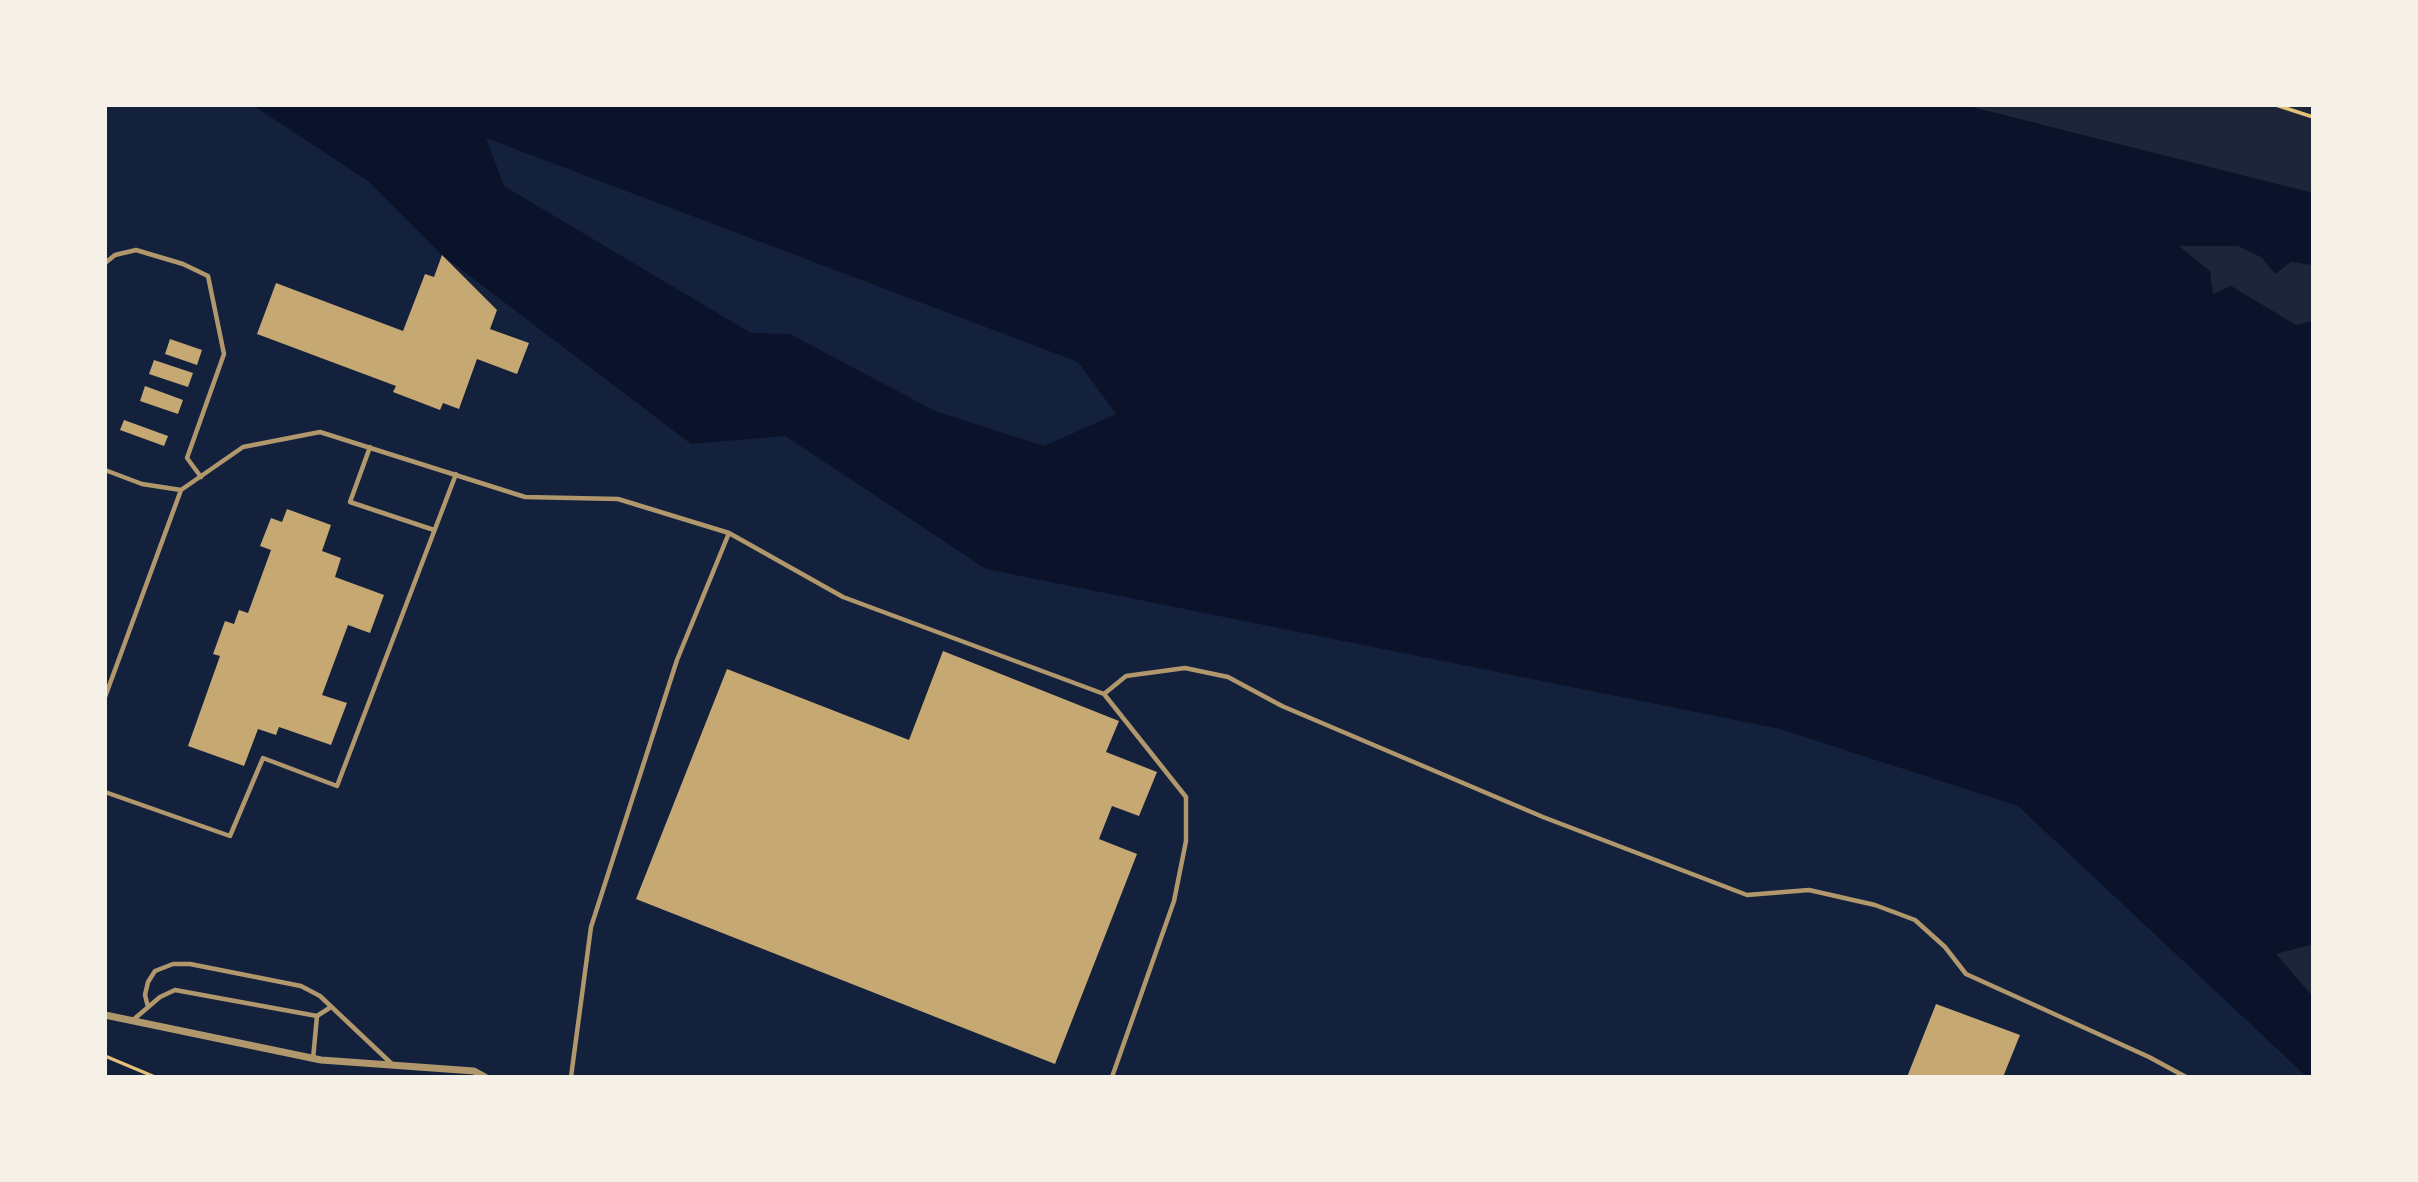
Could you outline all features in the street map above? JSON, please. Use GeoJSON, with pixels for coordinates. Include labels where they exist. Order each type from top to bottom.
{"type":"FeatureCollection","features":[{"type":"Feature","properties":{"kind":"street"},"geometry":{"type":"LineString","coordinates":[[105,1015],[313,1059],[474,1071],[485,1077]]}},
{"type":"Feature","properties":{"kind":"lane"},"geometry":{"type":"LineString","coordinates":[[105,263],[115,255],[136,250],[183,264],[208,276],[224,354],[187,458],[201,477]]}},
{"type":"Feature","properties":{"kind":"lane"},"geometry":{"type":"LineString","coordinates":[[105,697],[181,491],[243,447],[320,432],[525,497],[618,499],[729,533],[843,597],[1104,694],[1186,797],[1186,841],[1174,901],[1112,1077]]}},
{"type":"Feature","properties":{"kind":"lane"},"geometry":{"type":"LineString","coordinates":[[370,447],[350,502],[435,530]]}},
{"type":"Feature","properties":{"kind":"lane"},"geometry":{"type":"LineString","coordinates":[[105,470],[142,484],[181,491]]}},
{"type":"Feature","properties":{"kind":"lane"},"geometry":{"type":"LineString","coordinates":[[105,792],[230,836],[263,758],[337,786],[456,474]]}},
{"type":"Feature","properties":{"kind":"lane"},"geometry":{"type":"LineString","coordinates":[[571,1077],[591,927],[677,660],[729,533]]}},
{"type":"Feature","properties":{"kind":"lane"},"geometry":{"type":"LineString","coordinates":[[1104,694],[1126,676],[1185,668],[1228,677],[1282,706],[1542,817],[1747,895],[1809,890],[1875,905],[1915,920],[1945,947],[1966,974],[2149,1057],[2186,1077]]}},
{"type":"Feature","properties":{"kind":"lane"},"geometry":{"type":"LineString","coordinates":[[148,1007],[145,995],[148,982],[155,971],[173,964],[190,964],[301,986],[331,1007],[394,1065]]}},
{"type":"Feature","properties":{"kind":"lane"},"geometry":{"type":"LineString","coordinates":[[133,1020],[175,990],[317,1016],[331,1007]]}},
{"type":"Feature","properties":{"kind":"lane"},"geometry":{"type":"LineString","coordinates":[[313,1059],[317,1016]]}},
{"type":"Feature","properties":{"kind":"path"},"geometry":{"type":"LineString","coordinates":[[2276,105],[2313,117]]}},
{"type":"Feature","properties":{"kind":"path"},"geometry":{"type":"LineString","coordinates":[[105,1056],[155,1077]]}},
{"type":"Feature","properties":{"kind":"shaded area"},"geometry":{"type":"Polygon","coordinates":[[[252,105],[1964,105],[2313,193],[2313,265],[2291,262],[2275,274],[2261,257],[2238,246],[2179,246],[2210,271],[2213,294],[2231,286],[2296,325],[2313,321],[2313,944],[2276,954],[2313,997],[2313,1077],[2307,1077],[2018,806],[1780,729],[986,569],[785,436],[691,444],[442,255],[368,181],[252,105]],[[486,138],[504,186],[751,333],[790,334],[935,411],[1044,446],[1116,414],[1078,362],[486,138]]]}},
{"type":"Feature","properties":{"kind":"shaded area"},"geometry":{"type":"Polygon","coordinates":[[[1964,105],[2313,105],[2313,193],[2238,174],[1964,105]]]}},
{"type":"Feature","properties":{"kind":"shaded area"},"geometry":{"type":"Polygon","coordinates":[[[2178,245],[2238,246],[2261,257],[2313,265],[2313,321],[2296,325],[2231,286],[2213,294],[2178,245]]]}},
{"type":"Feature","properties":{"kind":"shaded area"},"geometry":{"type":"Polygon","coordinates":[[[2313,944],[2313,997],[2275,953],[2313,944]]]}},
{"type":"Feature","properties":{"kind":"building"},"geometry":{"type":"Polygon","coordinates":[[[442,255],[497,310],[490,329],[529,343],[517,374],[477,359],[459,409],[443,403],[440,410],[393,392],[396,386],[257,334],[276,283],[403,331],[425,274],[434,277],[442,255]]]}},
{"type":"Feature","properties":{"kind":"building"},"geometry":{"type":"Polygon","coordinates":[[[170,339],[202,350],[197,365],[165,354],[170,339]]]}},
{"type":"Feature","properties":{"kind":"building"},"geometry":{"type":"Polygon","coordinates":[[[154,360],[193,373],[188,387],[149,374],[154,360]]]}},
{"type":"Feature","properties":{"kind":"building"},"geometry":{"type":"Polygon","coordinates":[[[145,386],[183,400],[178,414],[140,401],[145,386]]]}},
{"type":"Feature","properties":{"kind":"building"},"geometry":{"type":"Polygon","coordinates":[[[124,420],[168,436],[164,446],[120,430],[124,420]]]}},
{"type":"Feature","properties":{"kind":"building"},"geometry":{"type":"Polygon","coordinates":[[[287,509],[331,525],[322,551],[341,558],[335,577],[384,595],[370,633],[348,625],[322,695],[347,703],[331,745],[279,727],[276,735],[258,729],[244,766],[188,746],[220,656],[213,654],[225,621],[234,624],[239,610],[248,613],[271,550],[260,546],[271,518],[282,522],[287,509]]]}},
{"type":"Feature","properties":{"kind":"building"},"geometry":{"type":"Polygon","coordinates":[[[943,651],[1119,721],[1106,752],[1157,772],[1139,816],[1112,806],[1099,839],[1137,854],[1055,1064],[636,899],[727,669],[909,740],[943,651]]]}},
{"type":"Feature","properties":{"kind":"building"},"geometry":{"type":"Polygon","coordinates":[[[1936,1004],[2020,1035],[2003,1077],[1907,1077],[1936,1004]]]}}]}
